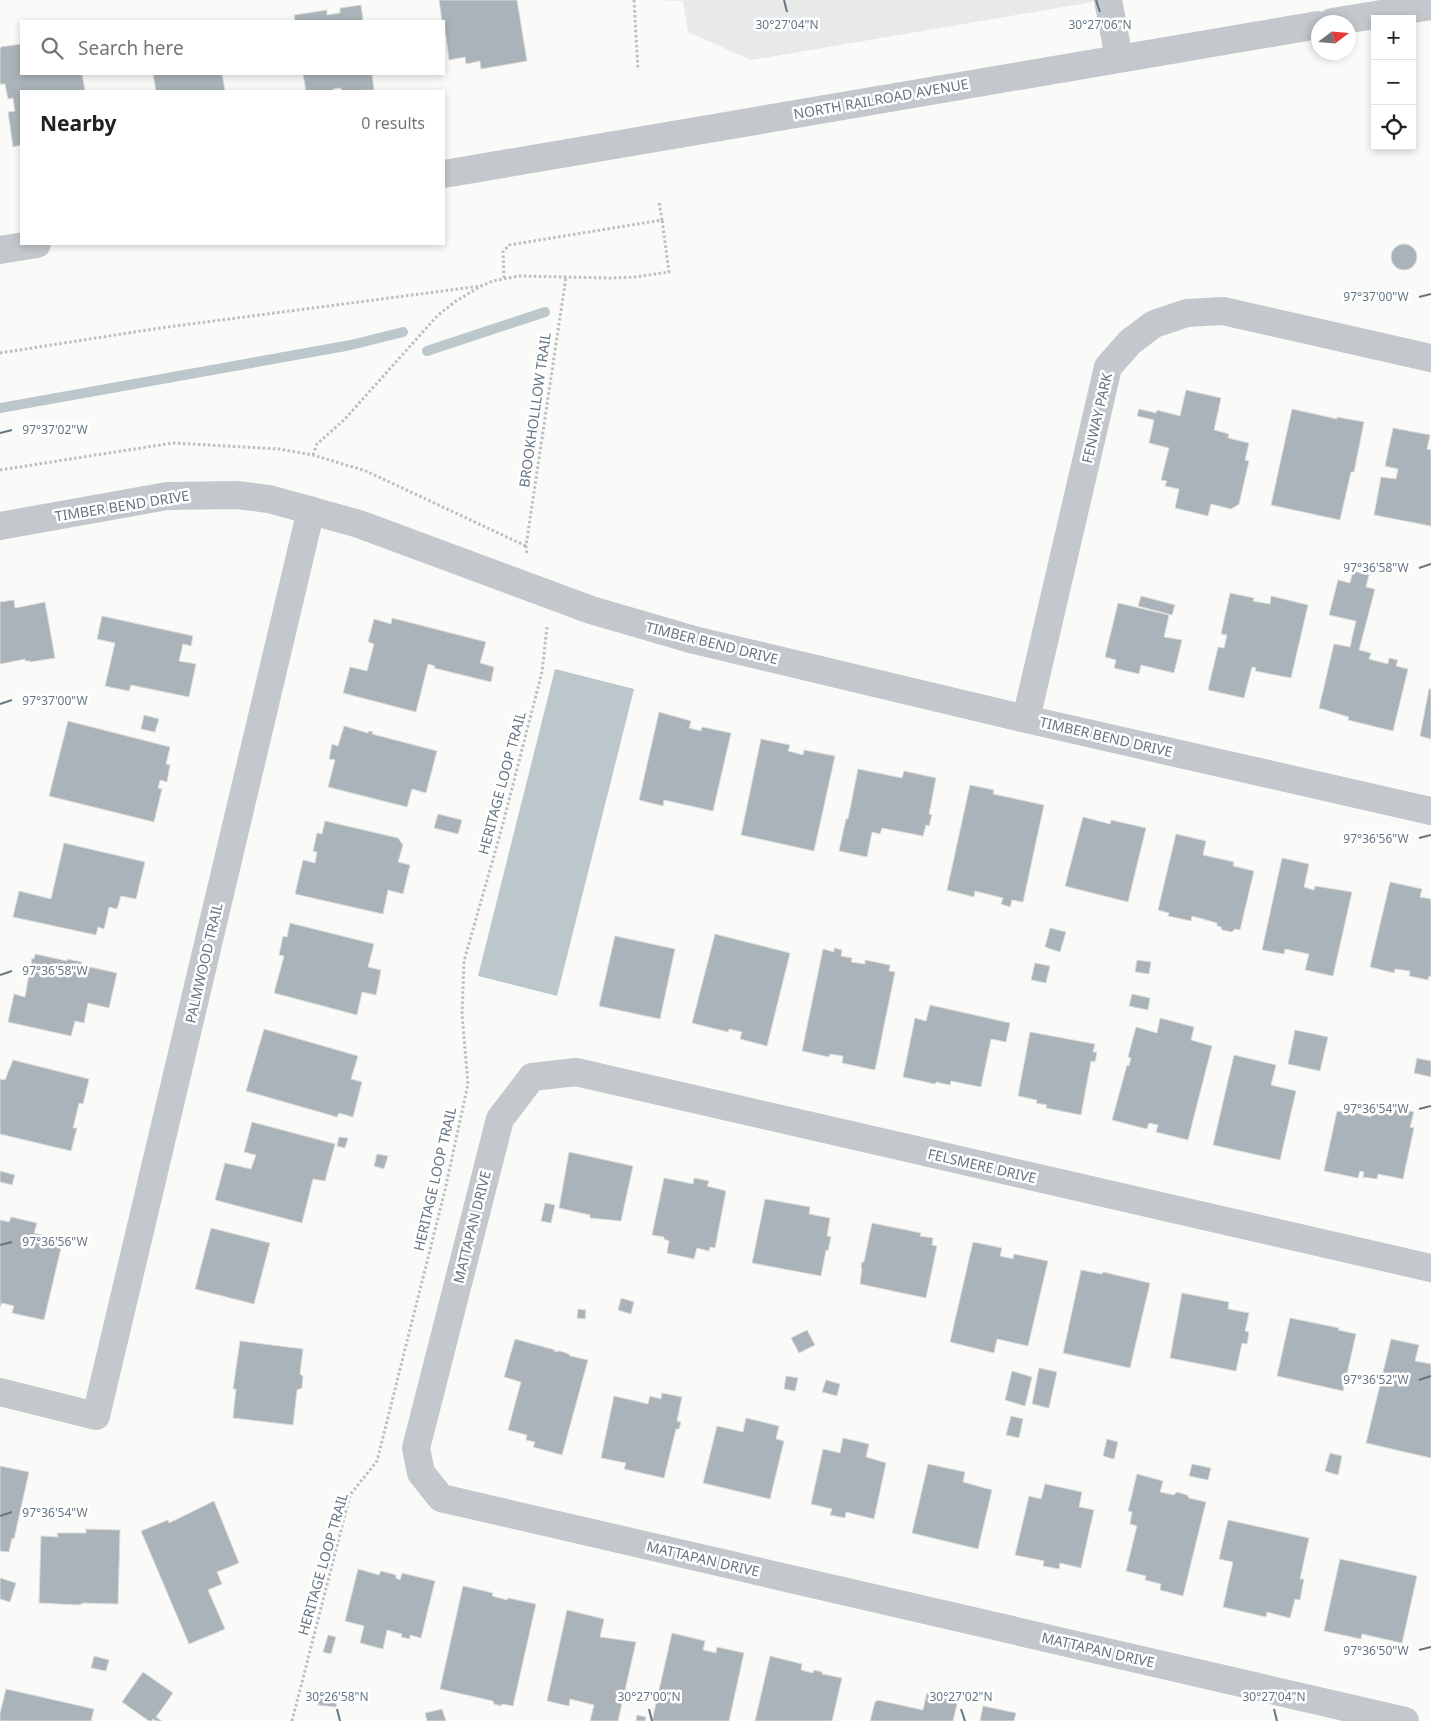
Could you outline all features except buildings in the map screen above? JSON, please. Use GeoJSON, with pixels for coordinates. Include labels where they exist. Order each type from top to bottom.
{"type":"FeatureCollection","features":[{"type":"Feature","properties":{"kind":"street"},"geometry":{"type":"LineString","coordinates":[[1108,0],[1119,58]]}},
{"type":"Feature","properties":{"kind":"street"},"geometry":{"type":"LineString","coordinates":[[1356,18],[1431,6]]}},
{"type":"Feature","properties":{"kind":"street","name":"NORTH RAILROAD AVENUE"},"geometry":{"type":"LineString","coordinates":[[445,174],[1311,26]]}},
{"type":"Feature","properties":{"kind":"street"},"geometry":{"type":"LineString","coordinates":[[0,250],[31,245]]}},
{"type":"Feature","properties":{"kind":"street","name":"FENWAY PARK"},"geometry":{"type":"LineString","coordinates":[[1026,719],[1108,367],[1130,342],[1154,324],[1187,313],[1223,311],[1431,358]]}},
{"type":"Feature","properties":{"kind":"street","name":"TIMBER BEND DRIVE"},"geometry":{"type":"LineString","coordinates":[[0,526],[168,496],[236,495],[269,499],[359,524],[592,610],[694,640],[1026,719],[1431,811]]}},
{"type":"Feature","properties":{"kind":"street","name":"PALMWOOD TRAIL"},"geometry":{"type":"LineString","coordinates":[[0,1392],[96,1416],[311,510]]}},
{"type":"Feature","properties":{"kind":"street","name":"FELSMERE DRIVE"},"geometry":{"type":"LineString","coordinates":[[532,1077],[576,1072],[1431,1268]]}},
{"type":"Feature","properties":{"kind":"street","name":"MATTAPAN DRIVE"},"geometry":{"type":"LineString","coordinates":[[532,1077],[500,1119],[416,1448],[421,1473],[440,1498],[1405,1721]]}},
{"type":"Feature","properties":{"kind":"path"},"geometry":{"type":"LineString","coordinates":[[634,0],[638,70]]}},
{"type":"Feature","properties":{"kind":"path"},"geometry":{"type":"LineString","coordinates":[[0,353],[160,328],[481,286],[504,278],[530,275],[635,277],[669,272],[659,202]]}},
{"type":"Feature","properties":{"kind":"path"},"geometry":{"type":"LineString","coordinates":[[504,278],[503,252],[509,245],[662,220]]}},
{"type":"Feature","properties":{"kind":"path","name":"BROOKHOLLLOW TRAIL"},"geometry":{"type":"LineString","coordinates":[[526,546],[566,277]]}},
{"type":"Feature","properties":{"kind":"path"},"geometry":{"type":"LineString","coordinates":[[313,455],[317,444],[344,420],[438,315],[456,301],[481,286]]}},
{"type":"Feature","properties":{"kind":"path","name":"HERITAGE LOOP TRAIL"},"geometry":{"type":"LineString","coordinates":[[292,1721],[350,1495],[377,1461],[445,1190],[468,1084],[462,1014],[464,961],[501,831],[542,672],[548,630]]}},
{"type":"Feature","properties":{"kind":"shaded area"},"geometry":{"type":"Polygon","coordinates":[[[654,0],[1105,0],[751,60],[688,32],[683,1],[654,0]]]}},
{"type":"Feature","properties":{"kind":"shaded area"},"geometry":{"type":"Polygon","coordinates":[[[555,669],[634,689],[557,996],[478,976],[555,669]]]}},
{"type":"Feature","properties":{"kind":"waterway"},"geometry":{"type":"LineString","coordinates":[[427,351],[545,312]]}},
{"type":"Feature","properties":{"kind":"waterway"},"geometry":{"type":"LineString","coordinates":[[0,408],[351,345],[403,332]]}}]}
